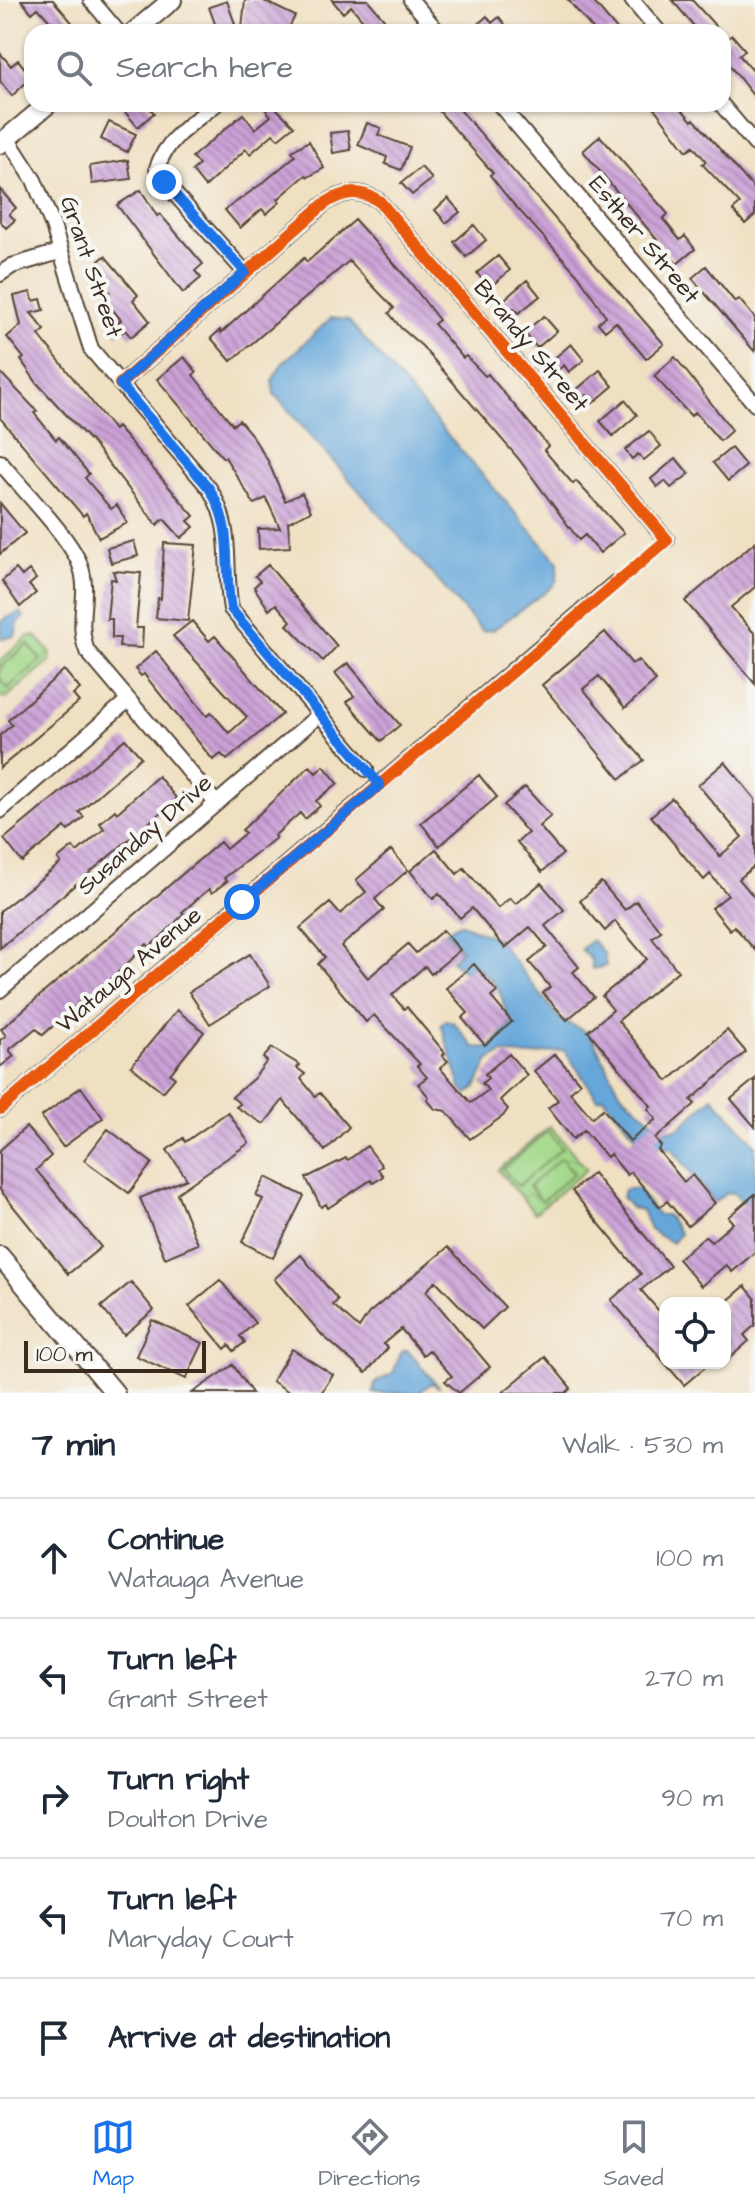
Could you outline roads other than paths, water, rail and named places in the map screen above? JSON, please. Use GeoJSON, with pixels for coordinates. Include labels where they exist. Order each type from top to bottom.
{"type":"FeatureCollection","features":[{"type":"Feature","properties":{"kind":"street"},"geometry":{"type":"LineString","coordinates":[[91,0],[111,24]]}},
{"type":"Feature","properties":{"kind":"street"},"geometry":{"type":"LineString","coordinates":[[144,24],[172,0]]}},
{"type":"Feature","properties":{"kind":"street"},"geometry":{"type":"LineString","coordinates":[[411,0],[431,24]]}},
{"type":"Feature","properties":{"kind":"street"},"geometry":{"type":"LineString","coordinates":[[632,0],[652,24]]}},
{"type":"Feature","properties":{"kind":"street"},"geometry":{"type":"LineString","coordinates":[[2,137],[37,112]]}},
{"type":"Feature","properties":{"kind":"street"},"geometry":{"type":"LineString","coordinates":[[120,384],[245,272],[164,182],[157,168],[162,152],[172,139],[206,112]]}},
{"type":"Feature","properties":{"kind":"street","name":"Esther Street"},"geometry":{"type":"LineString","coordinates":[[506,112],[755,404]]}},
{"type":"Feature","properties":{"kind":"street"},"geometry":{"type":"LineString","coordinates":[[728,112],[755,144]]}},
{"type":"Feature","properties":{"kind":"street","name":"Grant Street"},"geometry":{"type":"LineString","coordinates":[[2,137],[34,180],[91,349],[221,506],[228,526],[226,576],[231,609],[366,769]]}},
{"type":"Feature","properties":{"kind":"street","name":"Brandy Street"},"geometry":{"type":"LineString","coordinates":[[245,272],[324,204],[355,191],[379,201],[667,540]]}},
{"type":"Feature","properties":{"kind":"street"},"geometry":{"type":"LineString","coordinates":[[0,274],[12,266],[59,252]]}},
{"type":"Feature","properties":{"kind":"street"},"geometry":{"type":"LineString","coordinates":[[0,462],[81,566],[80,633],[87,651],[216,803]]}},
{"type":"Feature","properties":{"kind":"street","name":"Watauga Avenue"},"geometry":{"type":"LineString","coordinates":[[0,1109],[615,583]]}},
{"type":"Feature","properties":{"kind":"street"},"geometry":{"type":"LineString","coordinates":[[0,811],[127,701]]}},
{"type":"Feature","properties":{"kind":"street","name":"Susanday Drive"},"geometry":{"type":"LineString","coordinates":[[0,990],[320,714]]}},
{"type":"Feature","properties":{"kind":"street"},"geometry":{"type":"LineString","coordinates":[[0,1256],[115,1393]]}},
{"type":"Feature","properties":{"kind":"water"},"geometry":{"type":"Polygon","coordinates":[[[331,318],[348,320],[558,562],[557,580],[551,588],[493,630],[482,631],[274,394],[272,381],[282,364],[331,318]]]}},
{"type":"Feature","properties":{"kind":"water"},"geometry":{"type":"Polygon","coordinates":[[[21,612],[24,617],[18,623],[15,636],[2,639],[0,626],[4,619],[21,612]]]}},
{"type":"Feature","properties":{"kind":"water"},"geometry":{"type":"Polygon","coordinates":[[[459,923],[496,938],[560,1019],[590,1034],[621,1093],[664,1131],[679,1128],[713,1097],[755,1144],[755,1217],[734,1193],[726,1193],[715,1202],[672,1149],[636,1136],[603,1097],[598,1099],[564,1050],[529,1056],[503,1053],[489,1060],[476,1087],[468,1094],[461,1088],[441,1024],[446,1020],[453,1022],[474,1047],[489,1048],[512,1022],[500,992],[491,980],[474,964],[465,972],[451,961],[461,950],[446,931],[459,923]]]}},
{"type":"Feature","properties":{"kind":"water"},"geometry":{"type":"Polygon","coordinates":[[[592,940],[604,954],[606,966],[592,969],[591,960],[581,949],[592,940]]]}},
{"type":"Feature","properties":{"kind":"water"},"geometry":{"type":"Polygon","coordinates":[[[637,1188],[657,1215],[667,1215],[680,1234],[672,1243],[650,1230],[642,1210],[631,1208],[622,1197],[624,1190],[637,1188]]]}},
{"type":"Feature","properties":{"kind":"water"},"geometry":{"type":"Polygon","coordinates":[[[407,1350],[440,1388],[432,1383],[418,1393],[373,1393],[375,1383],[393,1373],[401,1352],[407,1350]]]}}]}
